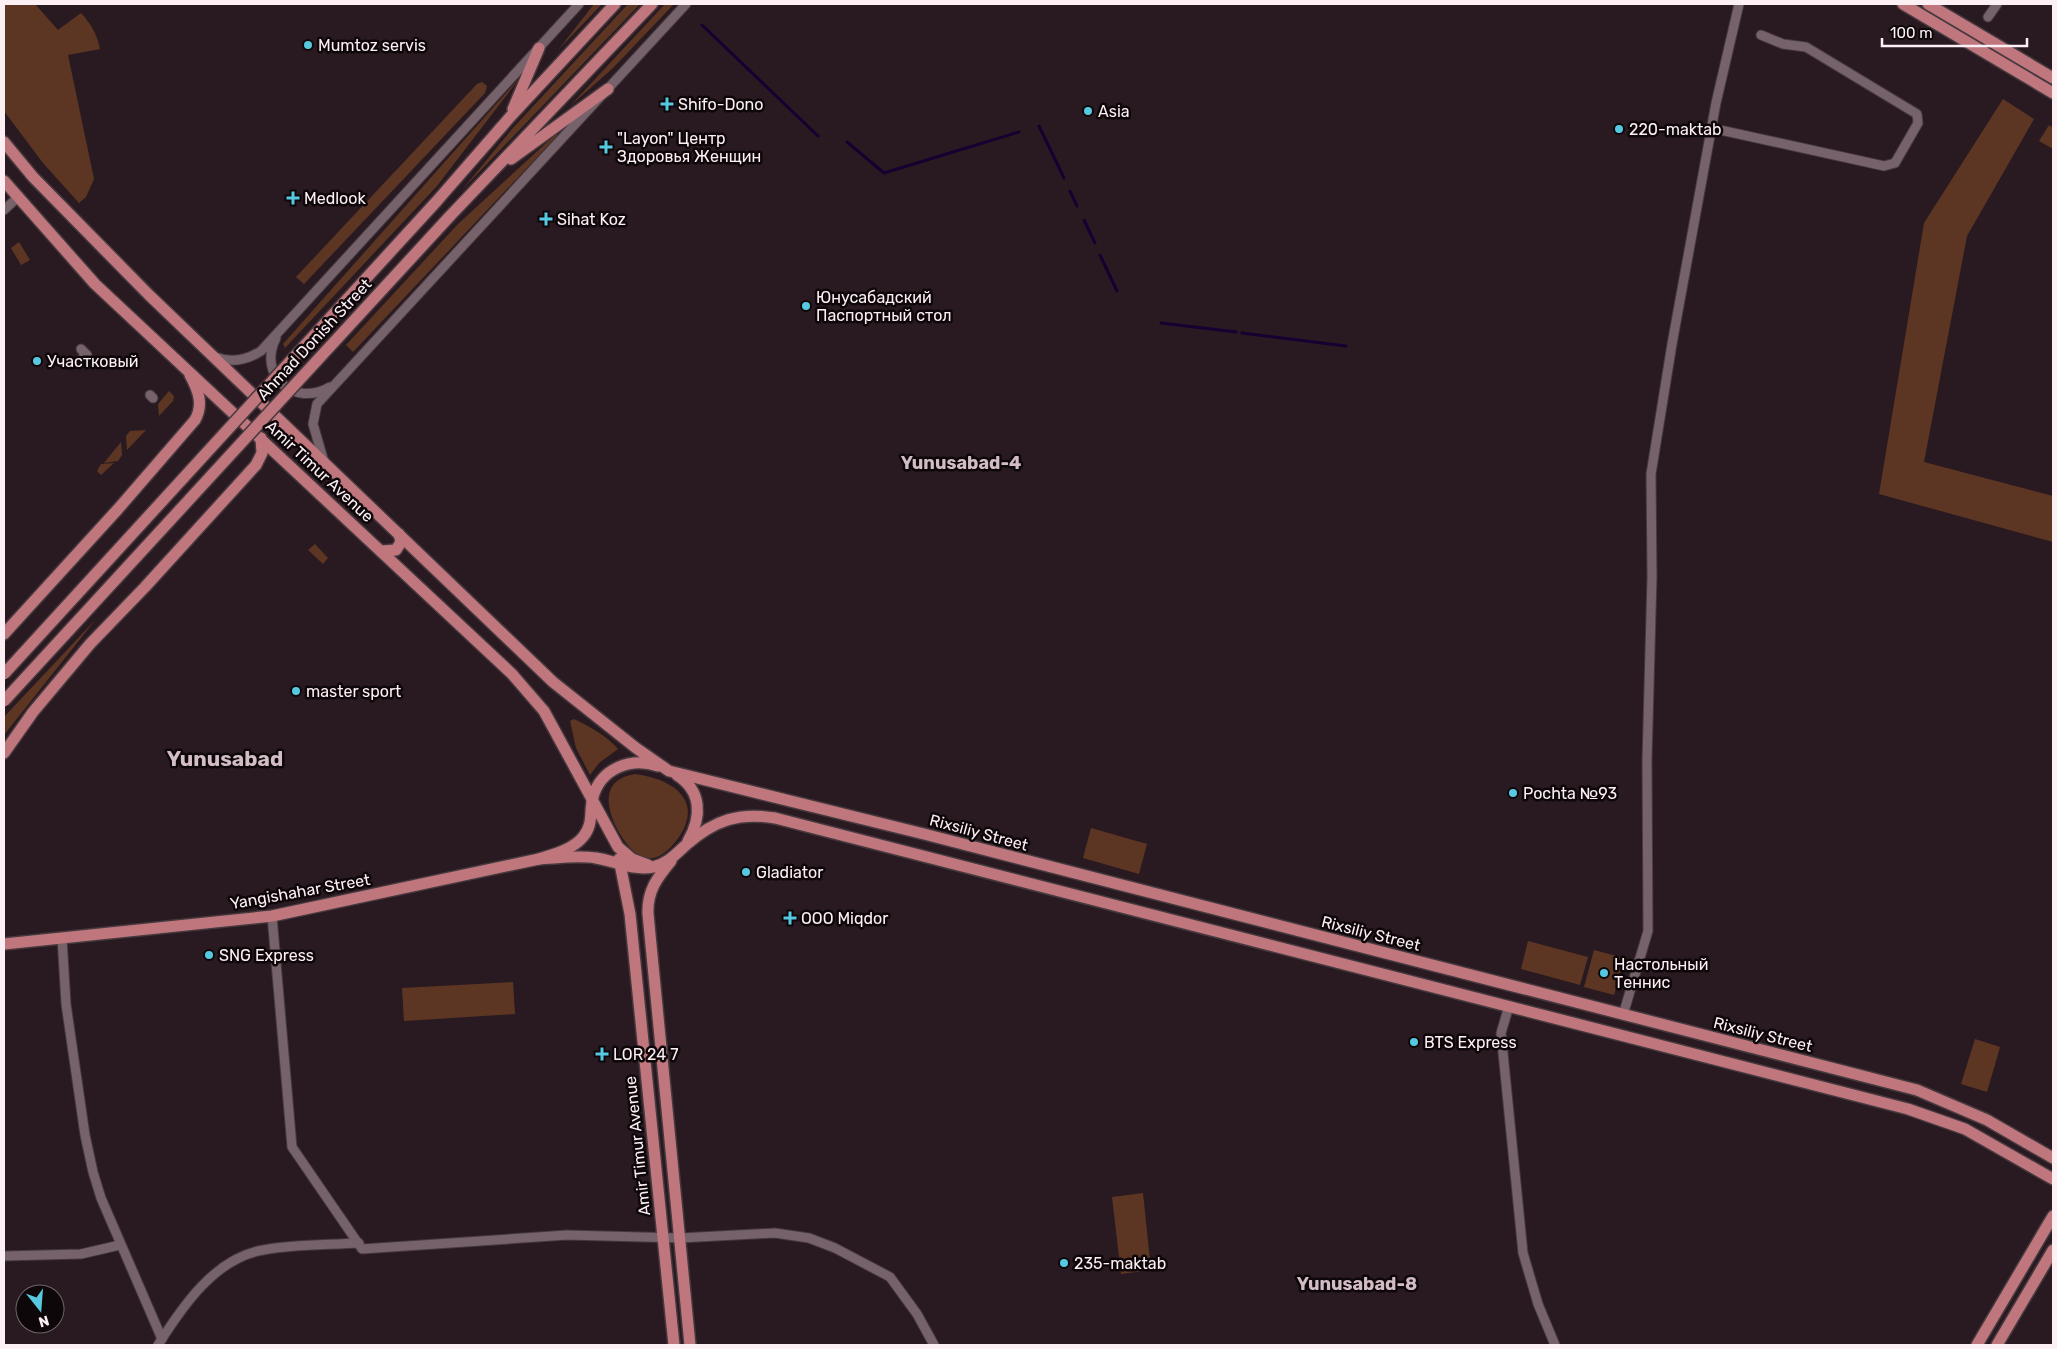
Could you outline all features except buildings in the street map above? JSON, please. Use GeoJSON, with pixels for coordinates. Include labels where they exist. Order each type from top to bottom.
{"type":"FeatureCollection","features":[{"type":"Feature","properties":{"kind":"main road","name":"Ahmad Donish Street"},"geometry":{"type":"LineString","coordinates":[[4,674],[615,4]]}},
{"type":"Feature","properties":{"kind":"main road","name":"Ahmad Donish Street"},"geometry":{"type":"LineString","coordinates":[[4,701],[487,176],[652,4]]}},
{"type":"Feature","properties":{"kind":"main road"},"geometry":{"type":"LineString","coordinates":[[1903,4],[2053,93]]}},
{"type":"Feature","properties":{"kind":"main road"},"geometry":{"type":"LineString","coordinates":[[1928,4],[2053,78]]}},
{"type":"Feature","properties":{"kind":"main road"},"geometry":{"type":"LineString","coordinates":[[510,117],[539,48]]}},
{"type":"Feature","properties":{"kind":"main road"},"geometry":{"type":"LineString","coordinates":[[487,176],[608,89]]}},
{"type":"Feature","properties":{"kind":"main road","name":"Amir Timur Avenue"},"geometry":{"type":"LineString","coordinates":[[4,142],[33,178],[72,219],[212,356],[400,534]]}},
{"type":"Feature","properties":{"kind":"main road","name":"Amir Timur Avenue"},"geometry":{"type":"LineString","coordinates":[[4,181],[17,198],[95,284],[262,438],[512,674],[544,711],[592,801],[613,838],[623,851],[632,859],[648,865],[659,865]]}},
{"type":"Feature","properties":{"kind":"main road"},"geometry":{"type":"LineString","coordinates":[[4,634],[195,420],[200,398],[186,367]]}},
{"type":"Feature","properties":{"kind":"main road"},"geometry":{"type":"LineString","coordinates":[[4,753],[33,712],[90,644],[145,587],[256,465],[262,453],[262,438]]}},
{"type":"Feature","properties":{"kind":"main road"},"geometry":{"type":"LineString","coordinates":[[381,551],[396,550],[401,542],[400,534]]}},
{"type":"Feature","properties":{"kind":"main road"},"geometry":{"type":"LineString","coordinates":[[400,534],[562,690],[669,771]]}},
{"type":"Feature","properties":{"kind":"main road","name":"Amir Timur Avenue"},"geometry":{"type":"LineString","coordinates":[[592,801],[601,780],[618,767],[639,762],[652,764],[669,771],[689,785],[698,804],[695,827],[683,848],[655,882],[649,895],[648,909],[690,1345]]}},
{"type":"Feature","properties":{"kind":"main road","name":"Rixsiliy Street"},"geometry":{"type":"LineString","coordinates":[[669,771],[864,819],[1900,1086],[1951,1103],[1973,1113],[2053,1158]]}},
{"type":"Feature","properties":{"kind":"main road","name":"Yangishahar Street"},"geometry":{"type":"LineString","coordinates":[[4,944],[272,916],[539,859],[566,849],[583,837],[591,824],[592,801]]}},
{"type":"Feature","properties":{"kind":"main road"},"geometry":{"type":"LineString","coordinates":[[683,848],[701,833],[721,822],[748,815],[775,818],[1894,1105],[1965,1129],[2053,1179]]}},
{"type":"Feature","properties":{"kind":"main road"},"geometry":{"type":"LineString","coordinates":[[858,839],[856,828],[864,819]]}},
{"type":"Feature","properties":{"kind":"main road"},"geometry":{"type":"LineString","coordinates":[[613,838],[620,865]]}},
{"type":"Feature","properties":{"kind":"main road","name":"Amir Timur Avenue"},"geometry":{"type":"LineString","coordinates":[[674,1345],[630,914],[620,865],[638,868],[659,865],[683,848]]}},
{"type":"Feature","properties":{"kind":"main road","name":"Yangishahar Street"},"geometry":{"type":"LineString","coordinates":[[539,859],[591,858],[620,865]]}},
{"type":"Feature","properties":{"kind":"main road"},"geometry":{"type":"LineString","coordinates":[[1441,988],[1446,969]]}},
{"type":"Feature","properties":{"kind":"main road"},"geometry":{"type":"LineString","coordinates":[[1894,1105],[1901,1103],[1904,1098],[1904,1091],[1900,1086]]}},
{"type":"Feature","properties":{"kind":"main road"},"geometry":{"type":"LineString","coordinates":[[1977,1345],[2053,1216]]}},
{"type":"Feature","properties":{"kind":"main road"},"geometry":{"type":"LineString","coordinates":[[1997,1345],[2053,1250]]}},
{"type":"Feature","properties":{"kind":"street","name":"Ahmad Donish Street"},"geometry":{"type":"LineString","coordinates":[[212,356],[231,360],[250,357],[261,351],[579,4]]}},
{"type":"Feature","properties":{"kind":"street"},"geometry":{"type":"LineString","coordinates":[[324,463],[313,424],[313,414],[317,404],[686,4]]}},
{"type":"Feature","properties":{"kind":"street"},"geometry":{"type":"LineString","coordinates":[[1623,1015],[1648,931],[1647,760],[1652,577],[1651,474],[1670,354],[1711,128],[1739,4]]}},
{"type":"Feature","properties":{"kind":"street"},"geometry":{"type":"LineString","coordinates":[[1988,17],[1996,4]]}},
{"type":"Feature","properties":{"kind":"street"},"geometry":{"type":"LineString","coordinates":[[1711,128],[1884,166],[1895,163],[1918,123],[1917,114],[1806,47],[1783,44],[1761,35]]}},
{"type":"Feature","properties":{"kind":"street"},"geometry":{"type":"LineString","coordinates":[[4,210],[17,198]]}},
{"type":"Feature","properties":{"kind":"street"},"geometry":{"type":"LineString","coordinates":[[277,335],[272,348],[271,360],[275,374],[282,386],[296,392],[311,394],[324,390],[335,383]]}},
{"type":"Feature","properties":{"kind":"street"},"geometry":{"type":"LineString","coordinates":[[81,349],[87,354],[81,359]]}},
{"type":"Feature","properties":{"kind":"street"},"geometry":{"type":"LineString","coordinates":[[272,916],[292,1147],[362,1248],[568,1234],[680,1238],[775,1233],[809,1238],[835,1248],[890,1277],[917,1314],[934,1345]]}},
{"type":"Feature","properties":{"kind":"street"},"geometry":{"type":"LineString","coordinates":[[62,938],[66,1004],[85,1135],[101,1198],[160,1342]]}},
{"type":"Feature","properties":{"kind":"street"},"geometry":{"type":"LineString","coordinates":[[1509,1006],[1501,1033],[1523,1253],[1538,1304],[1555,1345]]}},
{"type":"Feature","properties":{"kind":"street"},"geometry":{"type":"LineString","coordinates":[[160,1342],[206,1282],[221,1268],[236,1260],[264,1250],[359,1243]]}},
{"type":"Feature","properties":{"kind":"street"},"geometry":{"type":"LineString","coordinates":[[4,1256],[81,1254],[120,1245]]}},
{"type":"Feature","properties":{"kind":"shaded area"},"geometry":{"type":"Polygon","coordinates":[[[4,4],[35,4],[58,30],[81,13],[91,25],[97,39],[100,49],[68,55],[94,179],[86,197],[79,203],[43,163],[4,111],[4,4]]]}},
{"type":"Feature","properties":{"kind":"shaded area"},"geometry":{"type":"Polygon","coordinates":[[[594,4],[602,4],[559,49],[594,4]]]}},
{"type":"Feature","properties":{"kind":"shaded area"},"geometry":{"type":"Polygon","coordinates":[[[628,4],[640,4],[462,190],[512,129],[628,4]]]}},
{"type":"Feature","properties":{"kind":"shaded area"},"geometry":{"type":"Polygon","coordinates":[[[665,4],[674,4],[613,68],[570,106],[665,4]]]}},
{"type":"Feature","properties":{"kind":"shaded area"},"geometry":{"type":"Polygon","coordinates":[[[522,75],[437,186],[285,348],[283,344],[522,75]]]}},
{"type":"Feature","properties":{"kind":"shaded area"},"geometry":{"type":"Polygon","coordinates":[[[482,82],[487,86],[485,93],[304,284],[296,277],[477,84],[482,82]]]}},
{"type":"Feature","properties":{"kind":"shaded area"},"geometry":{"type":"Polygon","coordinates":[[[2003,99],[2034,119],[1967,236],[1924,462],[2053,496],[2053,542],[1879,494],[1924,223],[2003,99]]]}},
{"type":"Feature","properties":{"kind":"shaded area"},"geometry":{"type":"Polygon","coordinates":[[[2049,125],[2053,128],[2053,149],[2039,141],[2049,125]]]}},
{"type":"Feature","properties":{"kind":"shaded area"},"geometry":{"type":"Polygon","coordinates":[[[556,134],[558,135],[353,352],[346,345],[458,224],[556,134]]]}},
{"type":"Feature","properties":{"kind":"shaded area"},"geometry":{"type":"Polygon","coordinates":[[[19,242],[30,260],[21,265],[11,248],[19,242]]]}},
{"type":"Feature","properties":{"kind":"shaded area"},"geometry":{"type":"Polygon","coordinates":[[[169,391],[174,396],[173,401],[159,416],[158,404],[169,391]]]}},
{"type":"Feature","properties":{"kind":"shaded area"},"geometry":{"type":"Polygon","coordinates":[[[146,430],[127,450],[126,436],[130,431],[146,430]]]}},
{"type":"Feature","properties":{"kind":"shaded area"},"geometry":{"type":"Polygon","coordinates":[[[121,442],[122,455],[118,461],[104,463],[121,442]]]}},
{"type":"Feature","properties":{"kind":"shaded area"},"geometry":{"type":"Polygon","coordinates":[[[114,463],[101,475],[97,471],[101,464],[114,463]]]}},
{"type":"Feature","properties":{"kind":"shaded area"},"geometry":{"type":"Polygon","coordinates":[[[315,544],[328,558],[323,564],[308,550],[315,544]]]}},
{"type":"Feature","properties":{"kind":"shaded area"},"geometry":{"type":"Polygon","coordinates":[[[96,619],[4,735],[4,717],[96,619]]]}},
{"type":"Feature","properties":{"kind":"shaded area"},"geometry":{"type":"Polygon","coordinates":[[[574,719],[603,735],[618,749],[599,763],[590,775],[576,748],[570,721],[574,719]]]}},
{"type":"Feature","properties":{"kind":"shaded area"},"geometry":{"type":"Polygon","coordinates":[[[635,774],[662,781],[673,787],[686,804],[688,815],[676,841],[668,850],[653,858],[639,855],[626,843],[615,825],[609,806],[611,789],[623,777],[635,774]]]}},
{"type":"Feature","properties":{"kind":"shaded area"},"geometry":{"type":"Polygon","coordinates":[[[1091,828],[1147,844],[1139,874],[1083,858],[1091,828]]]}},
{"type":"Feature","properties":{"kind":"shaded area"},"geometry":{"type":"Polygon","coordinates":[[[1528,941],[1588,957],[1580,985],[1521,969],[1528,941]]]}},
{"type":"Feature","properties":{"kind":"shaded area","name":"Настольный Теннис"},"geometry":{"type":"Polygon","coordinates":[[[1594,950],[1624,958],[1614,995],[1584,987],[1594,950]]]}},
{"type":"Feature","properties":{"kind":"shaded area"},"geometry":{"type":"Polygon","coordinates":[[[513,982],[515,1014],[404,1021],[402,988],[513,982]]]}},
{"type":"Feature","properties":{"kind":"shaded area"},"geometry":{"type":"Polygon","coordinates":[[[1975,1039],[2000,1047],[1987,1092],[1961,1084],[1975,1039]]]}},
{"type":"Feature","properties":{"kind":"shaded area"},"geometry":{"type":"Polygon","coordinates":[[[1143,1193],[1151,1270],[1121,1274],[1112,1197],[1143,1193]]]}},
{"type":"Feature","properties":{"kind":"waterway"},"geometry":{"type":"LineString","coordinates":[[702,25],[818,136]]}},
{"type":"Feature","properties":{"kind":"waterway"},"geometry":{"type":"LineString","coordinates":[[1039,126],[1064,178]]}},
{"type":"Feature","properties":{"kind":"waterway"},"geometry":{"type":"LineString","coordinates":[[847,142],[884,173],[1019,132]]}},
{"type":"Feature","properties":{"kind":"waterway"},"geometry":{"type":"LineString","coordinates":[[1070,191],[1077,206]]}},
{"type":"Feature","properties":{"kind":"waterway"},"geometry":{"type":"LineString","coordinates":[[1084,220],[1095,243]]}},
{"type":"Feature","properties":{"kind":"waterway"},"geometry":{"type":"LineString","coordinates":[[1100,255],[1117,291]]}},
{"type":"Feature","properties":{"kind":"waterway"},"geometry":{"type":"LineString","coordinates":[[1161,323],[1236,332]]}},
{"type":"Feature","properties":{"kind":"waterway"},"geometry":{"type":"LineString","coordinates":[[1242,333],[1346,346]]}},
{"type":"Feature","properties":{"kind":"place","name":"Mumtoz servis"},"geometry":{"type":"Point","coordinates":[308,45]}},
{"type":"Feature","properties":{"kind":"place","name":"Shifo-Dono"},"geometry":{"type":"Point","coordinates":[667,104]}},
{"type":"Feature","properties":{"kind":"place","name":"Asia"},"geometry":{"type":"Point","coordinates":[1088,111]}},
{"type":"Feature","properties":{"kind":"place","name":"220-maktab"},"geometry":{"type":"Point","coordinates":[1619,129]}},
{"type":"Feature","properties":{"kind":"place","name":"\"Layon\" Центр Здоровья Женщин"},"geometry":{"type":"Point","coordinates":[606,147]}},
{"type":"Feature","properties":{"kind":"place","name":"Medlook"},"geometry":{"type":"Point","coordinates":[293,198]}},
{"type":"Feature","properties":{"kind":"place","name":"Sihat Koz"},"geometry":{"type":"Point","coordinates":[546,219]}},
{"type":"Feature","properties":{"kind":"place","name":"Юнусабадский Паспортный стол"},"geometry":{"type":"Point","coordinates":[806,306]}},
{"type":"Feature","properties":{"kind":"place","name":"Участковый"},"geometry":{"type":"Point","coordinates":[37,361]}},
{"type":"Feature","properties":{"kind":"place","name":"master sport"},"geometry":{"type":"Point","coordinates":[296,691]}},
{"type":"Feature","properties":{"kind":"place","name":"Pochta №93"},"geometry":{"type":"Point","coordinates":[1513,793]}},
{"type":"Feature","properties":{"kind":"place","name":"Gladiator"},"geometry":{"type":"Point","coordinates":[746,872]}},
{"type":"Feature","properties":{"kind":"place","name":"OOO Miqdor"},"geometry":{"type":"Point","coordinates":[790,918]}},
{"type":"Feature","properties":{"kind":"place","name":"SNG Express"},"geometry":{"type":"Point","coordinates":[209,955]}},
{"type":"Feature","properties":{"kind":"place","name":"Настольный Теннис"},"geometry":{"type":"Point","coordinates":[1604,973]}},
{"type":"Feature","properties":{"kind":"place","name":"BTS Express"},"geometry":{"type":"Point","coordinates":[1414,1042]}},
{"type":"Feature","properties":{"kind":"place","name":"LOR 24 7"},"geometry":{"type":"Point","coordinates":[602,1054]}},
{"type":"Feature","properties":{"kind":"place","name":"235-maktab"},"geometry":{"type":"Point","coordinates":[1064,1263]}},
{"type":"Feature","properties":{"kind":"district","name":"Yunusabad-4"},"geometry":{"type":"Point","coordinates":[961,463]}},
{"type":"Feature","properties":{"kind":"district","name":"Yunusabad"},"geometry":{"type":"Point","coordinates":[225,759]}},
{"type":"Feature","properties":{"kind":"district","name":"Yunusabad-8"},"geometry":{"type":"Point","coordinates":[1357,1284]}}]}
